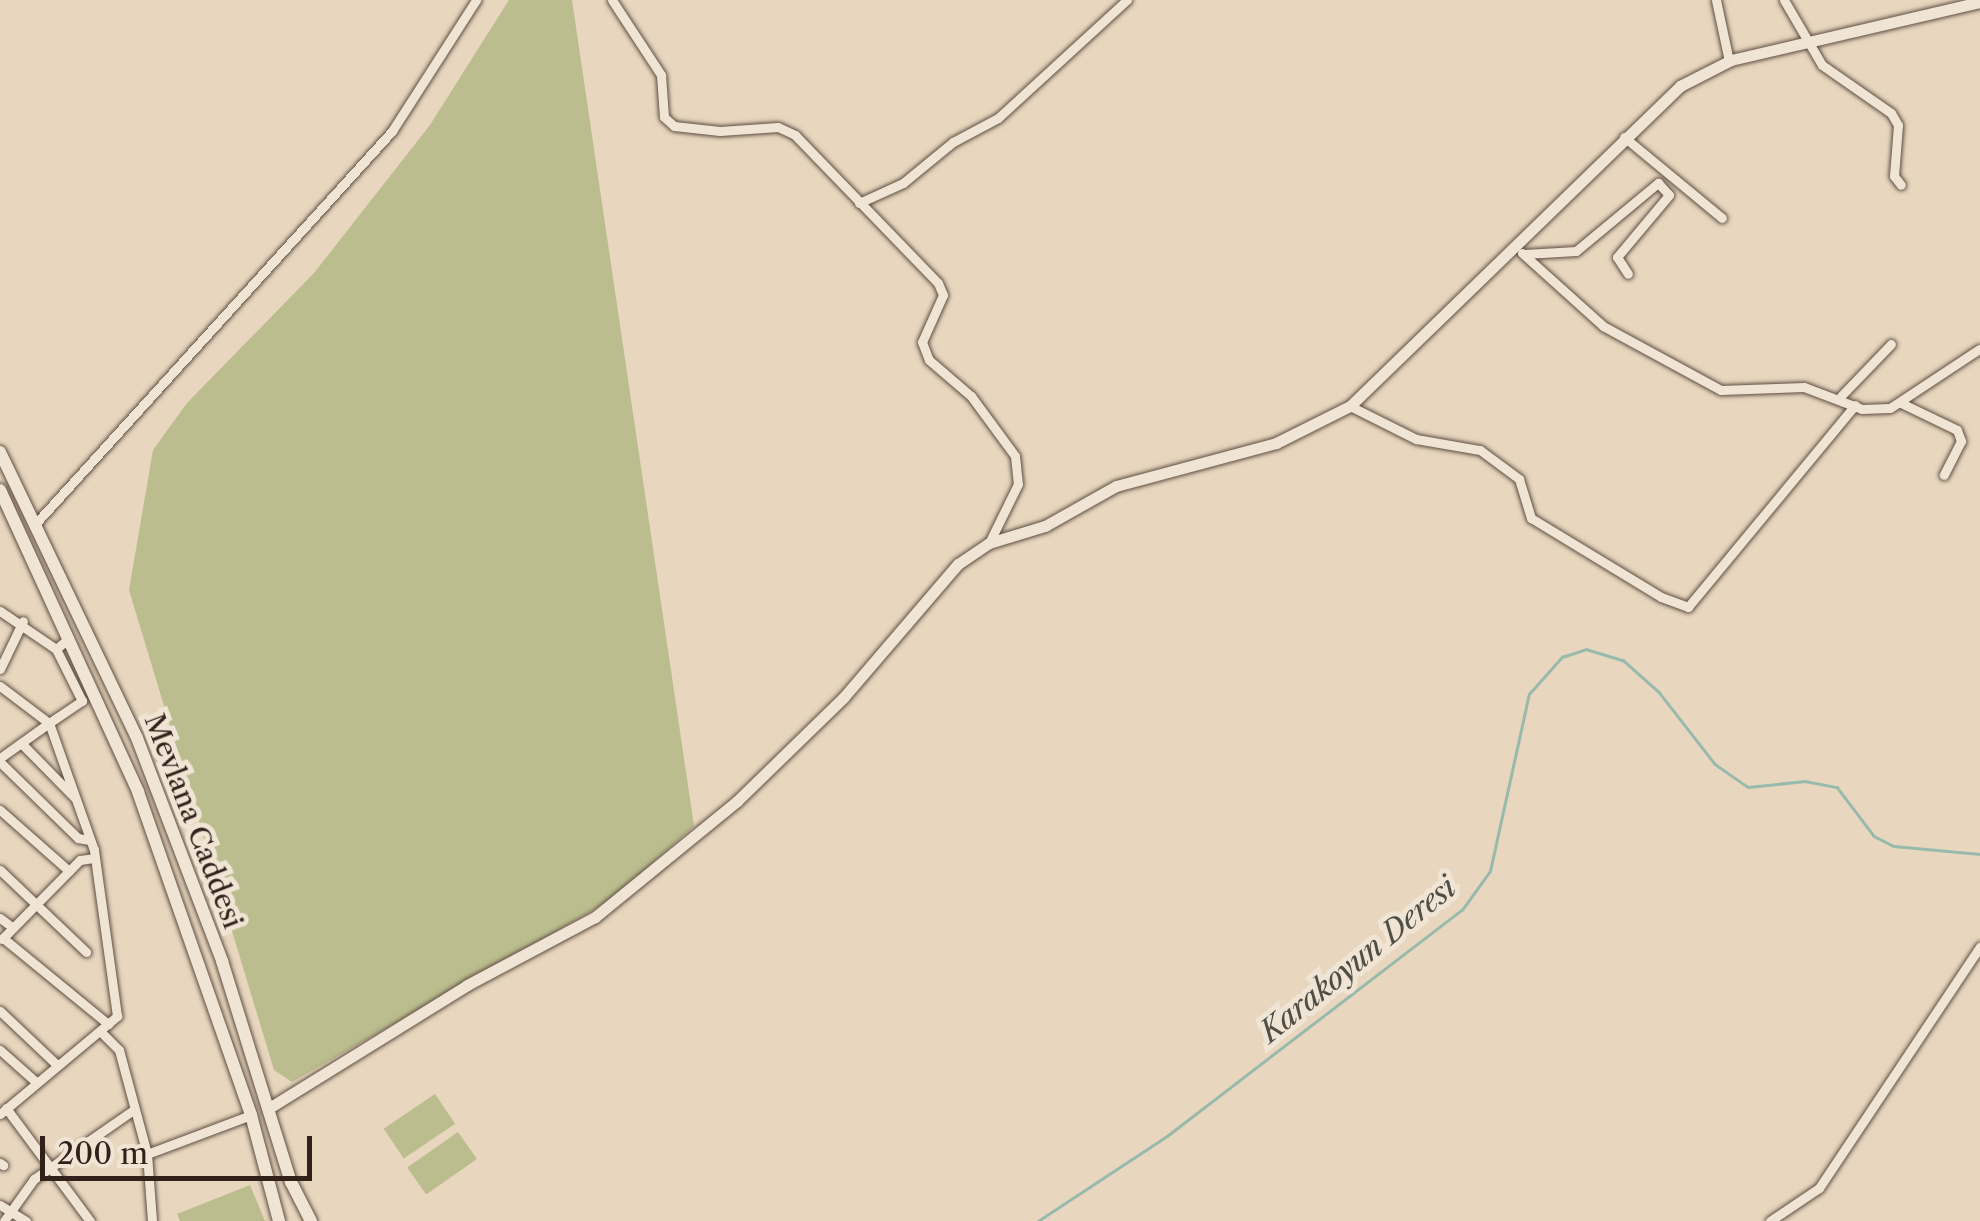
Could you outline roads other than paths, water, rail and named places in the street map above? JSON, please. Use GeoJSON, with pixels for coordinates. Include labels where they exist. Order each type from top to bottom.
{"type":"FeatureCollection","features":[{"type":"Feature","properties":{"kind":"main road","name":"Mevlana Caddesi"},"geometry":{"type":"LineString","coordinates":[[0,452],[37,522],[170,819],[291,1182],[312,1221]]}},
{"type":"Feature","properties":{"kind":"main road"},"geometry":{"type":"LineString","coordinates":[[0,490],[138,792],[251,1115],[279,1221]]}},
{"type":"Feature","properties":{"kind":"street"},"geometry":{"type":"LineString","coordinates":[[37,522],[392,131],[476,0]]}},
{"type":"Feature","properties":{"kind":"street"},"geometry":{"type":"LineString","coordinates":[[612,0],[661,75],[664,117],[674,126],[720,131],[778,127],[820,155],[859,203],[938,283],[944,295],[922,342],[929,360],[971,396],[1015,456],[1018,484],[989,543]]}},
{"type":"Feature","properties":{"kind":"street"},"geometry":{"type":"LineString","coordinates":[[859,203],[903,183],[953,142],[998,118],[1127,0]]}},
{"type":"Feature","properties":{"kind":"street"},"geometry":{"type":"LineString","coordinates":[[1716,0],[1730,61]]}},
{"type":"Feature","properties":{"kind":"street"},"geometry":{"type":"LineString","coordinates":[[1784,0],[1822,65],[1891,113],[1898,126],[1894,176],[1901,185]]}},
{"type":"Feature","properties":{"kind":"street"},"geometry":{"type":"LineString","coordinates":[[268,1108],[450,995],[595,917],[737,802],[836,704],[958,564],[989,543],[1045,526],[1116,486],[1276,443],[1350,406],[1516,250],[1624,137],[1680,86],[1730,61],[1980,2]]}},
{"type":"Feature","properties":{"kind":"street"},"geometry":{"type":"LineString","coordinates":[[1624,137],[1722,218]]}},
{"type":"Feature","properties":{"kind":"street"},"geometry":{"type":"LineString","coordinates":[[1516,250],[1576,251],[1658,182],[1669,194],[1617,257],[1628,274]]}},
{"type":"Feature","properties":{"kind":"street"},"geometry":{"type":"LineString","coordinates":[[1516,250],[1593,319],[1708,386],[1804,387],[1841,396],[1855,405],[1902,403],[1956,430],[1962,442],[1944,475]]}},
{"type":"Feature","properties":{"kind":"street"},"geometry":{"type":"LineString","coordinates":[[1841,396],[1892,344]]}},
{"type":"Feature","properties":{"kind":"street"},"geometry":{"type":"LineString","coordinates":[[1902,403],[1979,349]]}},
{"type":"Feature","properties":{"kind":"street"},"geometry":{"type":"LineString","coordinates":[[1350,406],[1416,439],[1480,450],[1519,479],[1531,518],[1661,597],[1688,607],[1855,405]]}},
{"type":"Feature","properties":{"kind":"street"},"geometry":{"type":"LineString","coordinates":[[0,610],[24,622],[56,649],[82,701],[0,760],[78,838],[88,840]]}},
{"type":"Feature","properties":{"kind":"street"},"geometry":{"type":"LineString","coordinates":[[0,669],[24,622]]}},
{"type":"Feature","properties":{"kind":"street"},"geometry":{"type":"LineString","coordinates":[[56,649],[69,638]]}},
{"type":"Feature","properties":{"kind":"street"},"geometry":{"type":"LineString","coordinates":[[0,686],[50,723],[95,858],[117,1016],[3,1111],[52,1166],[90,1221]]}},
{"type":"Feature","properties":{"kind":"street"},"geometry":{"type":"LineString","coordinates":[[21,743],[76,799]]}},
{"type":"Feature","properties":{"kind":"street"},"geometry":{"type":"LineString","coordinates":[[0,810],[70,871]]}},
{"type":"Feature","properties":{"kind":"street"},"geometry":{"type":"LineString","coordinates":[[95,858],[80,860],[2,939],[104,1027],[119,1050],[132,1111],[147,1154],[152,1221]]}},
{"type":"Feature","properties":{"kind":"street"},"geometry":{"type":"LineString","coordinates":[[0,870],[86,952]]}},
{"type":"Feature","properties":{"kind":"street"},"geometry":{"type":"LineString","coordinates":[[0,918],[12,928]]}},
{"type":"Feature","properties":{"kind":"street"},"geometry":{"type":"LineString","coordinates":[[1770,1221],[1819,1188],[1980,947]]}},
{"type":"Feature","properties":{"kind":"street"},"geometry":{"type":"LineString","coordinates":[[0,1012],[55,1064]]}},
{"type":"Feature","properties":{"kind":"street"},"geometry":{"type":"LineString","coordinates":[[0,1050],[36,1082]]}},
{"type":"Feature","properties":{"kind":"street"},"geometry":{"type":"LineString","coordinates":[[4,1221],[14,1214],[34,1179],[132,1111]]}},
{"type":"Feature","properties":{"kind":"street"},"geometry":{"type":"LineString","coordinates":[[147,1154],[251,1115]]}},
{"type":"Feature","properties":{"kind":"street"},"geometry":{"type":"LineString","coordinates":[[0,1205],[26,1221]]}},
{"type":"Feature","properties":{"kind":"waterway","name":"Karakoyun Deresi"},"geometry":{"type":"LineString","coordinates":[[1038,1221],[1167,1136],[1462,910],[1490,871],[1529,694],[1562,657],[1586,649],[1623,660],[1659,692],[1715,764],[1748,787],[1805,781],[1837,787],[1874,836],[1894,846],[1980,854]]}}]}
